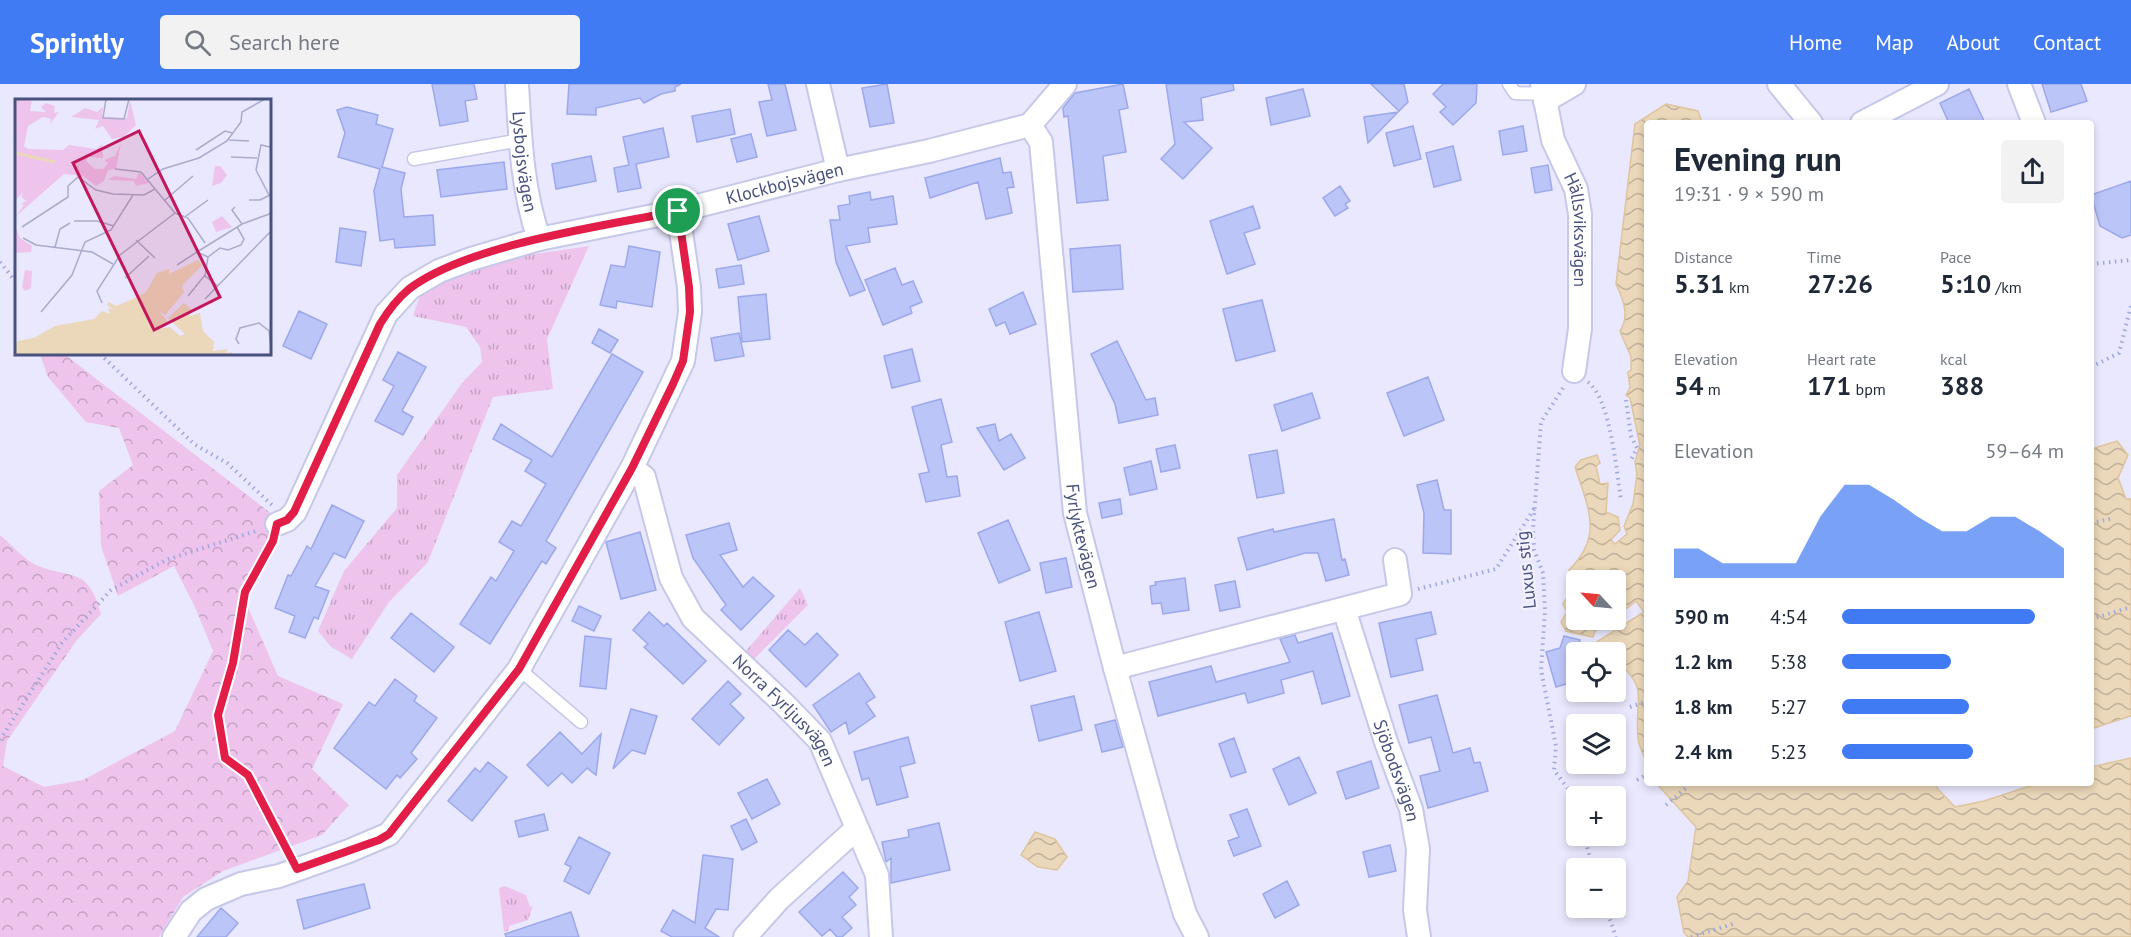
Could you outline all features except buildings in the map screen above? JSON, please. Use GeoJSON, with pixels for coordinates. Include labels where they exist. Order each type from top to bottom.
{"type":"FeatureCollection","features":[{"type":"Feature","properties":{"kind":"street","name":"Lysbojsvägen"},"geometry":{"type":"LineString","coordinates":[[517,84],[520,140],[532,220],[539,239]]}},
{"type":"Feature","properties":{"kind":"street"},"geometry":{"type":"LineString","coordinates":[[818,84],[838,170]]}},
{"type":"Feature","properties":{"kind":"street"},"geometry":{"type":"LineString","coordinates":[[1030,125],[1065,84]]}},
{"type":"Feature","properties":{"kind":"street"},"geometry":{"type":"LineString","coordinates":[[1543,93],[1574,84]]}},
{"type":"Feature","properties":{"kind":"street"},"geometry":{"type":"LineString","coordinates":[[1779,84],[1809,120]]}},
{"type":"Feature","properties":{"kind":"street"},"geometry":{"type":"LineString","coordinates":[[1868,120],[1937,84]]}},
{"type":"Feature","properties":{"kind":"street"},"geometry":{"type":"LineString","coordinates":[[2019,84],[2033,120]]}},
{"type":"Feature","properties":{"kind":"street","name":"Hällsviksvägen"},"geometry":{"type":"LineString","coordinates":[[1543,93],[1553,140],[1576,189],[1580,214],[1580,329],[1574,371]]}},
{"type":"Feature","properties":{"kind":"street","name":"Klockbojsvägen"},"geometry":{"type":"LineString","coordinates":[[277,524],[287,520],[294,512],[380,324],[393,304],[410,288],[440,271],[539,239],[678,211],[838,170],[929,151],[1030,125]]}},
{"type":"Feature","properties":{"kind":"street","name":"Fyrlyktevägen"},"geometry":{"type":"LineString","coordinates":[[1030,125],[1041,142],[1075,513],[1114,668],[1185,914],[1197,937]]}},
{"type":"Feature","properties":{"kind":"street"},"geometry":{"type":"LineString","coordinates":[[174,937],[192,911],[206,898],[241,884],[297,869],[379,840],[389,834],[519,669],[632,468],[683,361],[688,336],[689,287],[678,211]]}},
{"type":"Feature","properties":{"kind":"street","name":"Norra Fyrljusvägen"},"geometry":{"type":"LineString","coordinates":[[632,468],[644,477],[671,578],[693,618],[820,741],[877,875],[881,937]]}},
{"type":"Feature","properties":{"kind":"street"},"geometry":{"type":"LineString","coordinates":[[1114,668],[1400,594],[1395,560]]}},
{"type":"Feature","properties":{"kind":"street","name":"Sjöbodsvägen"},"geometry":{"type":"LineString","coordinates":[[1344,609],[1386,742],[1411,809],[1418,849],[1415,910],[1419,937]]}},
{"type":"Feature","properties":{"kind":"street"},"geometry":{"type":"LineString","coordinates":[[745,937],[779,899],[856,829]]}},
{"type":"Feature","properties":{"kind":"lane"},"geometry":{"type":"LineString","coordinates":[[1509,84],[1515,93],[1543,93]]}},
{"type":"Feature","properties":{"kind":"lane"},"geometry":{"type":"LineString","coordinates":[[414,159],[520,140]]}},
{"type":"Feature","properties":{"kind":"lane"},"geometry":{"type":"LineString","coordinates":[[519,669],[581,722]]}},
{"type":"Feature","properties":{"kind":"path"},"geometry":{"type":"LineString","coordinates":[[2094,264],[2131,260]]}},
{"type":"Feature","properties":{"kind":"path"},"geometry":{"type":"LineString","coordinates":[[0,262],[15,281]]}},
{"type":"Feature","properties":{"kind":"path"},"geometry":{"type":"LineString","coordinates":[[2094,366],[2119,353],[2131,306]]}},
{"type":"Feature","properties":{"kind":"path"},"geometry":{"type":"LineString","coordinates":[[102,356],[194,444],[227,463],[271,503],[277,524],[273,541],[245,592],[233,663],[218,715],[225,758],[248,775],[297,869]]}},
{"type":"Feature","properties":{"kind":"path"},"geometry":{"type":"LineString","coordinates":[[1574,371],[1593,386],[1603,408],[1621,499]]}},
{"type":"Feature","properties":{"kind":"path","name":"Luxus stig"},"geometry":{"type":"LineString","coordinates":[[1566,786],[1554,770],[1556,746],[1541,670],[1545,611],[1543,573],[1534,550],[1541,422],[1574,371]]}},
{"type":"Feature","properties":{"kind":"path"},"geometry":{"type":"LineString","coordinates":[[1626,400],[1631,436],[1637,448],[1631,460]]}},
{"type":"Feature","properties":{"kind":"path"},"geometry":{"type":"LineString","coordinates":[[1400,594],[1496,569],[1535,508]]}},
{"type":"Feature","properties":{"kind":"path"},"geometry":{"type":"LineString","coordinates":[[2094,522],[2114,518]]}},
{"type":"Feature","properties":{"kind":"path"},"geometry":{"type":"LineString","coordinates":[[0,740],[62,644],[111,590],[166,560],[277,524]]}},
{"type":"Feature","properties":{"kind":"path"},"geometry":{"type":"LineString","coordinates":[[2094,618],[2131,607]]}},
{"type":"Feature","properties":{"kind":"path"},"geometry":{"type":"LineString","coordinates":[[1630,707],[1644,702]]}},
{"type":"Feature","properties":{"kind":"path"},"geometry":{"type":"LineString","coordinates":[[1636,780],[1644,776]]}},
{"type":"Feature","properties":{"kind":"path"},"geometry":{"type":"LineString","coordinates":[[1666,805],[1687,787]]}},
{"type":"Feature","properties":{"kind":"path"},"geometry":{"type":"LineString","coordinates":[[1609,918],[1616,937]]}},
{"type":"Feature","properties":{"kind":"path"},"geometry":{"type":"LineString","coordinates":[[1691,937],[1733,924]]}},
{"type":"Feature","properties":{"kind":"green space"},"geometry":{"type":"Polygon","coordinates":[[[589,246],[547,339],[553,389],[493,397],[428,562],[389,602],[352,659],[331,647],[318,631],[344,571],[397,508],[397,475],[462,383],[482,362],[480,347],[466,327],[413,316],[419,298],[429,288],[515,257],[589,246]]]}},
{"type":"Feature","properties":{"kind":"green space"},"geometry":{"type":"Polygon","coordinates":[[[41,356],[67,356],[277,518],[247,605],[278,676],[343,704],[312,769],[349,805],[322,835],[223,871],[183,897],[159,937],[0,937],[0,535],[36,565],[78,577],[84,581],[91,588],[101,614],[77,640],[7,741],[3,766],[44,787],[83,780],[175,731],[213,651],[195,607],[174,566],[118,596],[101,546],[99,491],[133,465],[119,428],[86,422],[48,377],[41,356]]]}},
{"type":"Feature","properties":{"kind":"green space"},"geometry":{"type":"Polygon","coordinates":[[[800,588],[808,605],[754,659],[745,652],[800,588]]]}},
{"type":"Feature","properties":{"kind":"green space"},"geometry":{"type":"Polygon","coordinates":[[[505,886],[526,895],[530,907],[533,906],[528,920],[509,926],[509,930],[504,932],[499,888],[505,886]]]}},
{"type":"Feature","properties":{"kind":"water"},"geometry":{"type":"Polygon","coordinates":[[[1666,104],[1698,111],[1701,120],[1644,120],[1644,612],[1636,601],[1626,609],[1626,570],[1569,570],[1587,545],[1590,533],[1588,509],[1575,467],[1581,460],[1597,455],[1600,463],[1596,466],[1600,484],[1608,483],[1606,512],[1618,517],[1620,530],[1611,540],[1615,544],[1627,534],[1624,526],[1633,504],[1637,474],[1635,462],[1640,445],[1630,398],[1626,395],[1630,388],[1628,372],[1631,370],[1631,357],[1620,331],[1625,313],[1616,284],[1635,124],[1666,104]]]}},
{"type":"Feature","properties":{"kind":"water"},"geometry":{"type":"Polygon","coordinates":[[[2117,441],[2128,455],[2118,478],[2126,499],[2131,499],[2131,716],[2094,728],[2094,448],[2117,441]]]}},
{"type":"Feature","properties":{"kind":"water"},"geometry":{"type":"Polygon","coordinates":[[[1644,612],[1644,756],[1638,740],[1639,696],[1634,679],[1627,670],[1626,642],[1597,642],[1616,630],[1626,630],[1626,623],[1644,612]]]}},
{"type":"Feature","properties":{"kind":"water"},"geometry":{"type":"Polygon","coordinates":[[[1566,614],[1566,630],[1597,630],[1593,637],[1566,631],[1561,622],[1566,614]]]}},
{"type":"Feature","properties":{"kind":"water"},"geometry":{"type":"Polygon","coordinates":[[[2131,758],[2131,937],[1688,937],[1684,933],[1677,897],[1688,881],[1696,827],[1659,786],[1937,786],[1955,807],[1984,801],[2030,786],[2094,786],[2094,766],[2131,758]]]}},
{"type":"Feature","properties":{"kind":"water"},"geometry":{"type":"Polygon","coordinates":[[[1035,832],[1055,839],[1067,857],[1057,870],[1038,867],[1021,855],[1035,832]]]}},
{"type":"Feature","properties":{"kind":"route"},"geometry":{"type":"LineString","coordinates":[[678,211],[689,287],[690,312],[683,361],[632,468],[519,669],[389,834],[379,840],[297,869],[248,775],[225,758],[218,715],[233,663],[245,592],[273,541],[277,524],[287,520],[294,512],[380,324],[393,304],[410,288],[440,271],[471,259],[539,239],[678,211]]}}]}
